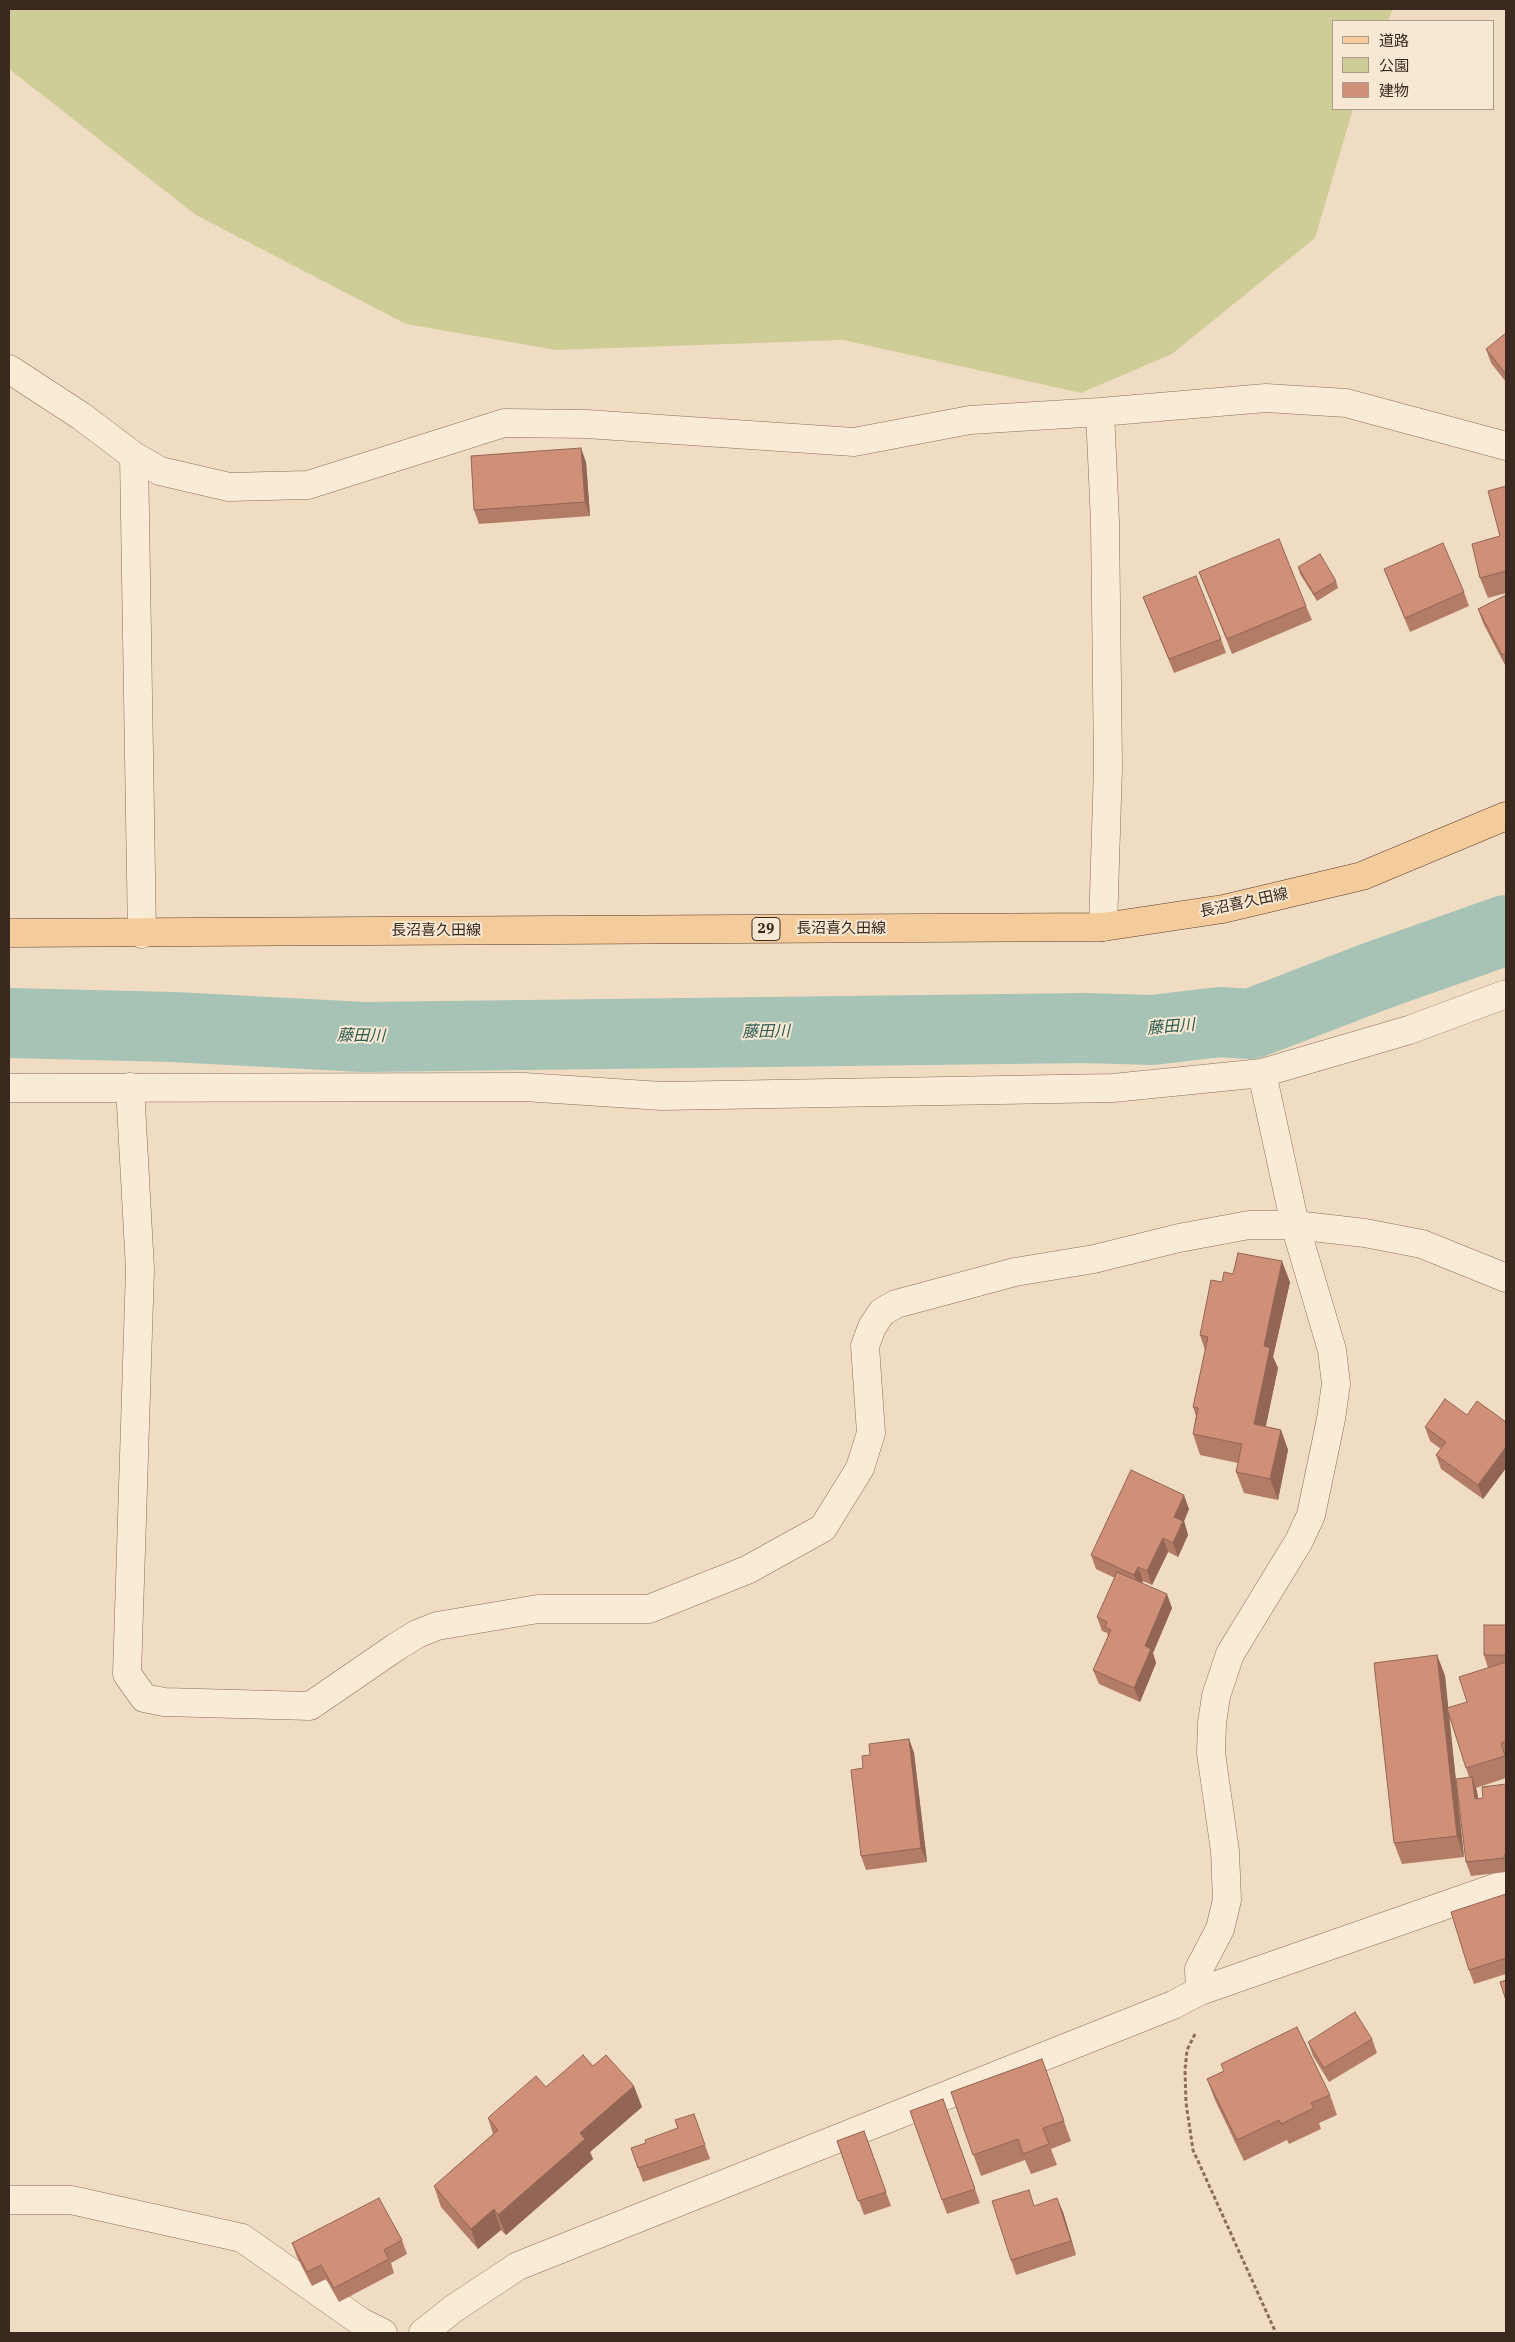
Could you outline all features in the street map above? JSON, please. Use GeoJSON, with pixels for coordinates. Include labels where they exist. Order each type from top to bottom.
{"type":"FeatureCollection","features":[{"type":"Feature","properties":{"kind":"main road","name":"長沼喜久田線"},"geometry":{"type":"LineString","coordinates":[[9,933],[142,934],[1103,927],[1224,909],[1362,876],[1506,816]]}},
{"type":"Feature","properties":{"kind":"street"},"geometry":{"type":"LineString","coordinates":[[9,370],[81,416],[134,456],[160,471],[229,487],[308,486],[504,424],[586,424],[854,442],[970,420],[1100,412],[1266,398],[1346,403],[1506,446]]}},
{"type":"Feature","properties":{"kind":"street"},"geometry":{"type":"LineString","coordinates":[[1100,412],[1105,522],[1108,766],[1103,927]]}},
{"type":"Feature","properties":{"kind":"street"},"geometry":{"type":"LineString","coordinates":[[134,456],[142,934]]}},
{"type":"Feature","properties":{"kind":"street"},"geometry":{"type":"LineString","coordinates":[[9,1088],[524,1087],[662,1096],[1113,1088],[1262,1073],[1409,1030],[1506,994]]}},
{"type":"Feature","properties":{"kind":"street"},"geometry":{"type":"LineString","coordinates":[[1200,1991],[1199,1969],[1220,1930],[1228,1900],[1225,1852],[1211,1753],[1212,1723],[1216,1696],[1230,1654],[1299,1541],[1311,1515],[1335,1393],[1332,1350],[1295,1225],[1262,1073]]}},
{"type":"Feature","properties":{"kind":"street"},"geometry":{"type":"LineString","coordinates":[[130,1087],[140,1269],[127,1674],[144,1698],[164,1702],[310,1706],[396,1647],[417,1634],[437,1626],[538,1608],[649,1609],[747,1570],[822,1528],[860,1468],[870,1433],[866,1392],[865,1346],[872,1328],[882,1312],[896,1304],[1015,1272],[1094,1259],[1179,1238],[1240,1227],[1295,1225],[1365,1233],[1422,1244],[1506,1278]]}},
{"type":"Feature","properties":{"kind":"street"},"geometry":{"type":"LineString","coordinates":[[424,2333],[453,2309],[518,2266],[1173,2005],[1200,1991],[1506,1884]]}},
{"type":"Feature","properties":{"kind":"street"},"geometry":{"type":"LineString","coordinates":[[9,2200],[71,2200],[242,2238],[361,2322],[383,2333]]}},
{"type":"Feature","properties":{"kind":"path"},"geometry":{"type":"LineString","coordinates":[[1200,1991],[1206,2008],[1187,2050],[1185,2070],[1186,2103],[1193,2150],[1276,2333]]}},
{"type":"Feature","properties":{"kind":"green space"},"geometry":{"type":"Polygon","coordinates":[[[9,9],[1393,9],[1388,20],[1332,20],[1332,110],[1353,110],[1315,238],[1172,354],[1081,393],[843,340],[556,350],[406,324],[196,215],[9,69],[9,9]]]}},
{"type":"Feature","properties":{"kind":"building"},"geometry":{"type":"Polygon","coordinates":[[[1506,333],[1506,374],[1486,349],[1506,333]]]}},
{"type":"Feature","properties":{"kind":"building"},"geometry":{"type":"Polygon","coordinates":[[[581,448],[585,502],[474,510],[471,456],[581,448]]]}},
{"type":"Feature","properties":{"kind":"building"},"geometry":{"type":"Polygon","coordinates":[[[1506,486],[1506,571],[1480,578],[1472,544],[1500,536],[1488,491],[1506,486]]]}},
{"type":"Feature","properties":{"kind":"building"},"geometry":{"type":"Polygon","coordinates":[[[1279,539],[1306,606],[1227,639],[1199,572],[1279,539]]]}},
{"type":"Feature","properties":{"kind":"building"},"geometry":{"type":"Polygon","coordinates":[[[1443,543],[1464,592],[1405,618],[1384,569],[1443,543]]]}},
{"type":"Feature","properties":{"kind":"building"},"geometry":{"type":"Polygon","coordinates":[[[1320,554],[1336,581],[1314,594],[1298,567],[1320,554]]]}},
{"type":"Feature","properties":{"kind":"building"},"geometry":{"type":"Polygon","coordinates":[[[1196,576],[1221,639],[1169,659],[1143,597],[1196,576]]]}},
{"type":"Feature","properties":{"kind":"building"},"geometry":{"type":"Polygon","coordinates":[[[1506,595],[1506,653],[1502,655],[1478,609],[1506,595]]]}},
{"type":"Feature","properties":{"kind":"building"},"geometry":{"type":"Polygon","coordinates":[[[1238,1253],[1282,1261],[1264,1346],[1270,1348],[1254,1424],[1281,1430],[1270,1479],[1236,1472],[1242,1444],[1193,1434],[1198,1408],[1193,1407],[1208,1337],[1200,1335],[1211,1280],[1222,1282],[1224,1272],[1233,1274],[1238,1253]]]}},
{"type":"Feature","properties":{"kind":"building"},"geometry":{"type":"Polygon","coordinates":[[[1445,1399],[1467,1415],[1477,1401],[1506,1422],[1506,1447],[1478,1485],[1436,1455],[1446,1442],[1425,1427],[1445,1399]]]}},
{"type":"Feature","properties":{"kind":"building"},"geometry":{"type":"Polygon","coordinates":[[[1131,1470],[1184,1495],[1174,1517],[1183,1521],[1173,1543],[1163,1538],[1147,1571],[1138,1567],[1134,1575],[1091,1555],[1131,1470]]]}},
{"type":"Feature","properties":{"kind":"building"},"geometry":{"type":"Polygon","coordinates":[[[1117,1572],[1167,1594],[1145,1646],[1151,1649],[1134,1688],[1093,1670],[1111,1630],[1105,1627],[1107,1622],[1097,1617],[1117,1572]]]}},
{"type":"Feature","properties":{"kind":"building"},"geometry":{"type":"Polygon","coordinates":[[[1484,1625],[1506,1625],[1506,1655],[1484,1655],[1484,1625]]]}},
{"type":"Feature","properties":{"kind":"building"},"geometry":{"type":"Polygon","coordinates":[[[1437,1655],[1457,1836],[1394,1843],[1374,1663],[1437,1655]]]}},
{"type":"Feature","properties":{"kind":"building"},"geometry":{"type":"Polygon","coordinates":[[[1506,1662],[1506,1741],[1501,1743],[1505,1756],[1466,1768],[1447,1708],[1467,1702],[1459,1677],[1506,1662]]]}},
{"type":"Feature","properties":{"kind":"building"},"geometry":{"type":"Polygon","coordinates":[[[909,1739],[921,1848],[861,1856],[851,1770],[863,1768],[862,1756],[870,1755],[869,1744],[909,1739]]]}},
{"type":"Feature","properties":{"kind":"building"},"geometry":{"type":"Polygon","coordinates":[[[1472,1777],[1475,1799],[1483,1798],[1482,1787],[1506,1784],[1506,1855],[1504,1855],[1504,1858],[1466,1862],[1456,1779],[1472,1777]]]}},
{"type":"Feature","properties":{"kind":"building"},"geometry":{"type":"Polygon","coordinates":[[[1506,1894],[1506,1958],[1469,1970],[1451,1912],[1506,1894]]]}},
{"type":"Feature","properties":{"kind":"building"},"geometry":{"type":"Polygon","coordinates":[[[1506,1980],[1506,2000],[1500,1982],[1506,1980]]]}},
{"type":"Feature","properties":{"kind":"building"},"geometry":{"type":"Polygon","coordinates":[[[1355,2012],[1372,2039],[1324,2068],[1308,2042],[1355,2012]]]}},
{"type":"Feature","properties":{"kind":"building"},"geometry":{"type":"Polygon","coordinates":[[[1297,2027],[1330,2095],[1311,2103],[1314,2108],[1281,2124],[1279,2120],[1237,2140],[1207,2079],[1224,2071],[1221,2064],[1297,2027]]]}},
{"type":"Feature","properties":{"kind":"building"},"geometry":{"type":"Polygon","coordinates":[[[583,2055],[593,2066],[606,2055],[634,2086],[580,2133],[585,2139],[498,2215],[494,2209],[471,2229],[434,2186],[498,2130],[488,2118],[490,2116],[536,2076],[546,2087],[583,2055]]]}},
{"type":"Feature","properties":{"kind":"building"},"geometry":{"type":"Polygon","coordinates":[[[1042,2059],[1064,2121],[1043,2128],[1049,2144],[1023,2154],[1018,2139],[973,2155],[951,2092],[1042,2059]]]}},
{"type":"Feature","properties":{"kind":"building"},"geometry":{"type":"Polygon","coordinates":[[[943,2099],[975,2189],[942,2200],[910,2111],[943,2099]]]}},
{"type":"Feature","properties":{"kind":"building"},"geometry":{"type":"Polygon","coordinates":[[[694,2114],[705,2145],[638,2168],[631,2148],[646,2143],[645,2140],[678,2128],[675,2120],[694,2114]]]}},
{"type":"Feature","properties":{"kind":"building"},"geometry":{"type":"Polygon","coordinates":[[[864,2131],[886,2192],[858,2201],[837,2141],[864,2131]]]}},
{"type":"Feature","properties":{"kind":"building"},"geometry":{"type":"Polygon","coordinates":[[[1029,2190],[1034,2206],[1057,2198],[1071,2241],[1011,2260],[992,2201],[1029,2190]]]}},
{"type":"Feature","properties":{"kind":"building"},"geometry":{"type":"Polygon","coordinates":[[[379,2198],[402,2240],[384,2250],[389,2259],[334,2288],[321,2265],[307,2272],[292,2243],[379,2198]]]}},
{"type":"Feature","properties":{"kind":"waterway","name":"藤田川"},"geometry":{"type":"LineString","coordinates":[[9,1023],[173,1027],[364,1037],[1086,1028],[1152,1030],[1220,1022],[1251,1024],[1376,976],[1506,930]]}}]}
